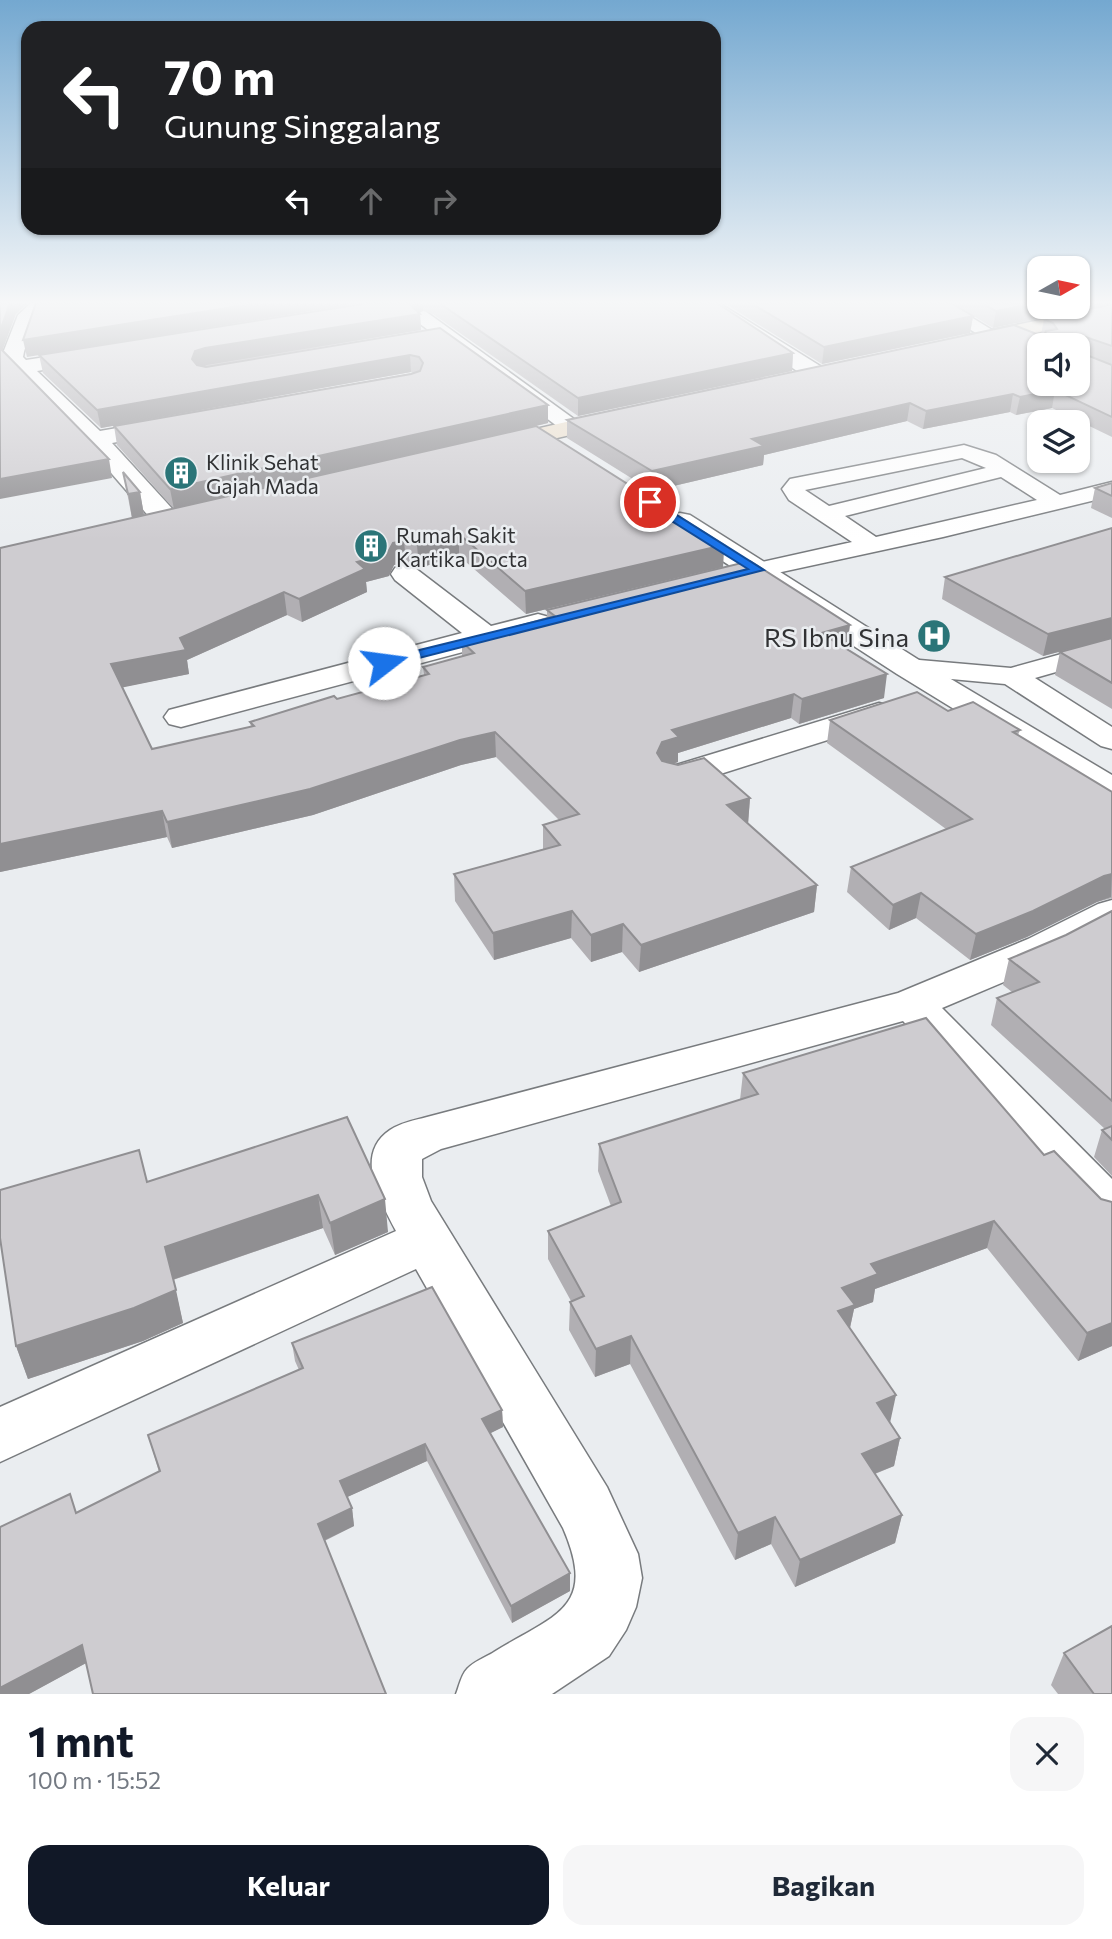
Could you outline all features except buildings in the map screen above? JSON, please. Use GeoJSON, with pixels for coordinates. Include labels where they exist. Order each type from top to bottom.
{"type":"FeatureCollection","features":[{"type":"Feature","properties":{"kind":"main road"},"geometry":{"type":"LineString","coordinates":[[574,442],[641,412]]}},
{"type":"Feature","properties":{"kind":"main road"},"geometry":{"type":"LineString","coordinates":[[475,450],[541,435]]}},
{"type":"Feature","properties":{"kind":"main road"},"geometry":{"type":"LineString","coordinates":[[142,527],[195,515]]}},
{"type":"Feature","properties":{"kind":"street"},"geometry":{"type":"LineString","coordinates":[[35,382],[94,439],[168,521]]}},
{"type":"Feature","properties":{"kind":"street"},"geometry":{"type":"LineString","coordinates":[[501,382],[574,442]]}},
{"type":"Feature","properties":{"kind":"street"},"geometry":{"type":"LineString","coordinates":[[94,439],[187,423]]}},
{"type":"Feature","properties":{"kind":"street"},"geometry":{"type":"LineString","coordinates":[[541,435],[574,442]]}},
{"type":"Feature","properties":{"kind":"street"},"geometry":{"type":"LineString","coordinates":[[655,506],[908,667],[1112,790]]}},
{"type":"Feature","properties":{"kind":"street"},"geometry":{"type":"LineString","coordinates":[[719,579],[758,570]]}},
{"type":"Feature","properties":{"kind":"street"},"geometry":{"type":"LineString","coordinates":[[405,574],[485,636]]}},
{"type":"Feature","properties":{"kind":"street"},"geometry":{"type":"LineString","coordinates":[[181,717],[563,617]]}},
{"type":"Feature","properties":{"kind":"street"},"geometry":{"type":"LineString","coordinates":[[676,777],[948,691]]}},
{"type":"Feature","properties":{"kind":"street"},"geometry":{"type":"LineString","coordinates":[[490,1694],[586,1633],[604,1607],[610,1578],[606,1554],[585,1508],[427,1240],[395,1177],[395,1159],[405,1145],[427,1135],[912,1004],[1043,949],[1112,913]]}},
{"type":"Feature","properties":{"kind":"street"},"geometry":{"type":"LineString","coordinates":[[912,1004],[1112,1211]]}},
{"type":"Feature","properties":{"kind":"street"},"geometry":{"type":"LineString","coordinates":[[0,1435],[427,1240]]}},
{"type":"Feature","properties":{"kind":"lane"},"geometry":{"type":"LineString","coordinates":[[872,545],[793,489],[798,484],[811,480],[953,452],[978,454],[1056,502]]}},
{"type":"Feature","properties":{"kind":"lane"},"geometry":{"type":"LineString","coordinates":[[826,513],[1004,471]]}},
{"type":"Feature","properties":{"kind":"lane"},"geometry":{"type":"LineString","coordinates":[[758,570],[1112,489]]}},
{"type":"Feature","properties":{"kind":"lane"},"geometry":{"type":"LineString","coordinates":[[908,667],[1012,677],[1112,648]]}},
{"type":"Feature","properties":{"kind":"lane"},"geometry":{"type":"LineString","coordinates":[[1012,677],[1112,740]]}},
{"type":"Feature","properties":{"kind":"place","name":"Klinik Sehat Gajah Mada"},"geometry":{"type":"Point","coordinates":[181,473]}},
{"type":"Feature","properties":{"kind":"place","name":"Rumah Sakit Kartika Docta"},"geometry":{"type":"Point","coordinates":[371,546]}},
{"type":"Feature","properties":{"kind":"place","name":"RS Ibnu Sina"},"geometry":{"type":"Point","coordinates":[934,636]}},
{"type":"Feature","properties":{"kind":"route"},"geometry":{"type":"LineString","coordinates":[[384,663],[758,570],[650,502]]}}]}
